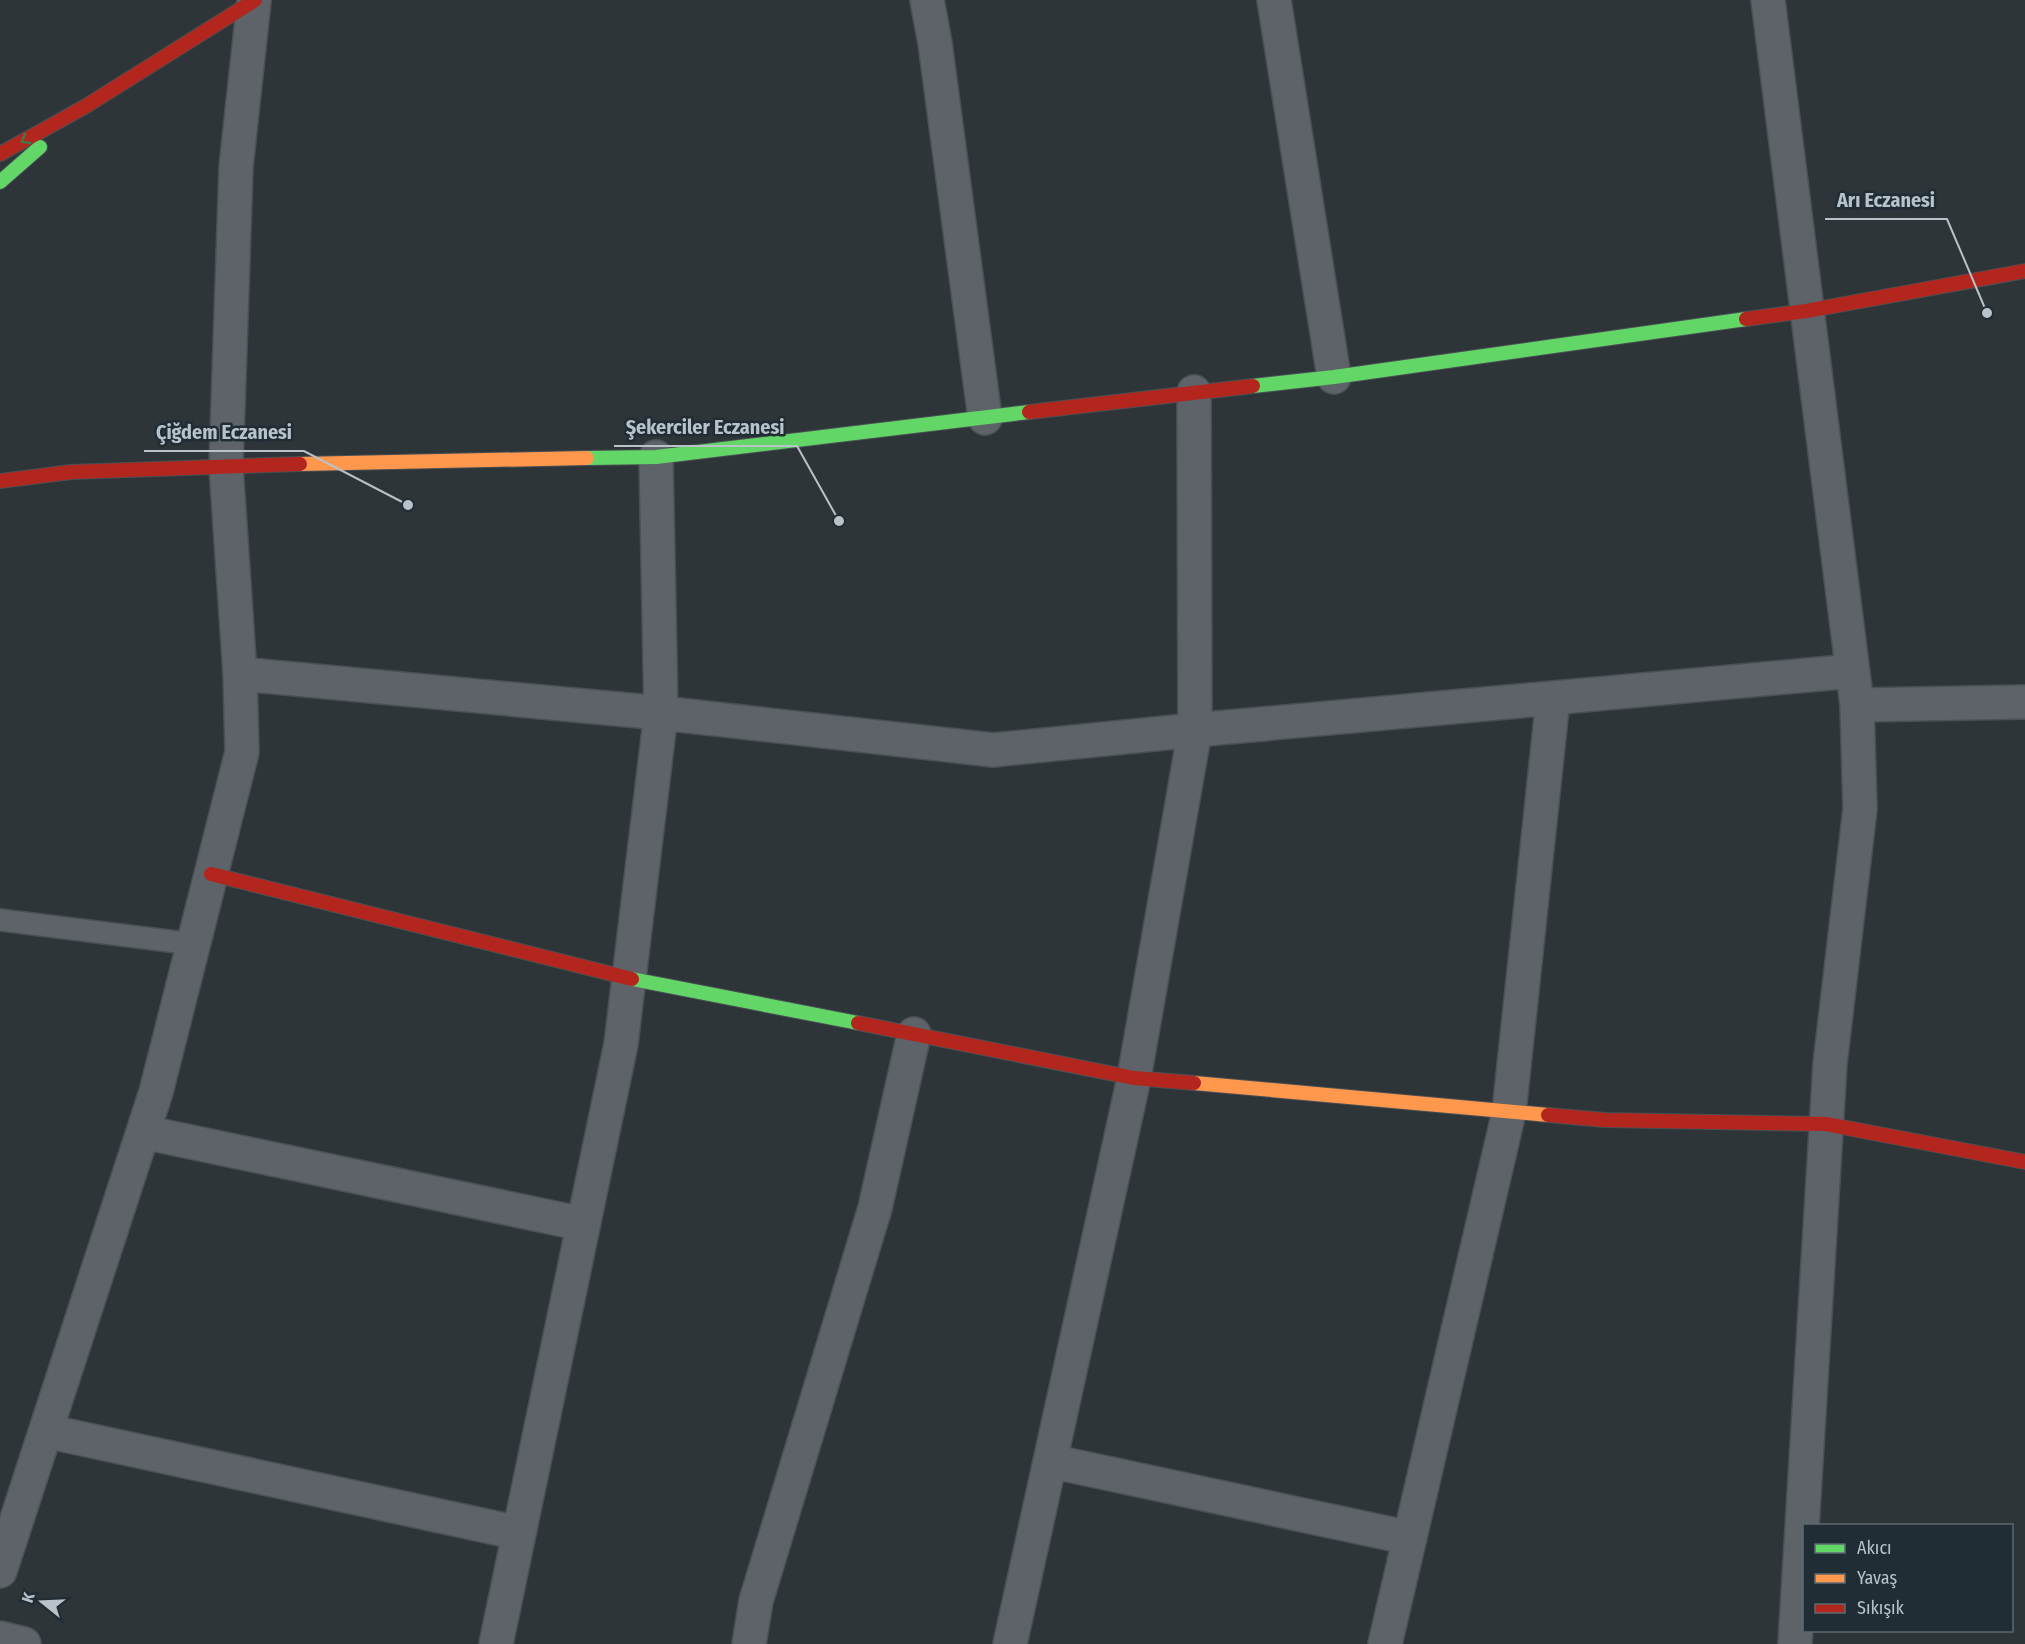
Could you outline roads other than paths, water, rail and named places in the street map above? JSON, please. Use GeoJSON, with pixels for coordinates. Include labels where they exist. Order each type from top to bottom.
{"type":"FeatureCollection","features":[{"type":"Feature","properties":{"kind":"street"},"geometry":{"type":"LineString","coordinates":[[0,154],[86,106],[254,0]]}},
{"type":"Feature","properties":{"kind":"street"},"geometry":{"type":"LineString","coordinates":[[0,1571],[156,1092],[242,752],[240,674],[226,466],[236,168],[254,0]]}},
{"type":"Feature","properties":{"kind":"street"},"geometry":{"type":"LineString","coordinates":[[927,0],[935,43],[985,418]]}},
{"type":"Feature","properties":{"kind":"street"},"geometry":{"type":"LineString","coordinates":[[1274,0],[1334,378]]}},
{"type":"Feature","properties":{"kind":"street"},"geometry":{"type":"LineString","coordinates":[[1768,0],[1857,705],[1860,809],[1830,1064],[1795,1644]]}},
{"type":"Feature","properties":{"kind":"street"},"geometry":{"type":"LineString","coordinates":[[0,182],[86,106]]}},
{"type":"Feature","properties":{"kind":"street"},"geometry":{"type":"LineString","coordinates":[[0,481],[71,472],[226,466],[656,457],[1194,392],[1334,378],[1806,311],[2025,271]]}},
{"type":"Feature","properties":{"kind":"street"},"geometry":{"type":"LineString","coordinates":[[1010,1644],[1134,1077],[1195,730],[1194,392]]}},
{"type":"Feature","properties":{"kind":"street"},"geometry":{"type":"LineString","coordinates":[[496,1644],[621,1044],[661,714],[656,457]]}},
{"type":"Feature","properties":{"kind":"street"},"geometry":{"type":"LineString","coordinates":[[30,463],[71,472]]}},
{"type":"Feature","properties":{"kind":"street"},"geometry":{"type":"LineString","coordinates":[[240,674],[661,714],[993,750],[1853,671]]}},
{"type":"Feature","properties":{"kind":"street"},"geometry":{"type":"LineString","coordinates":[[1385,1644],[1509,1112],[1553,699]]}},
{"type":"Feature","properties":{"kind":"street"},"geometry":{"type":"LineString","coordinates":[[1857,705],[2025,702]]}},
{"type":"Feature","properties":{"kind":"street"},"geometry":{"type":"LineString","coordinates":[[211,873],[628,978],[1134,1077],[1605,1120],[1826,1124],[2025,1162]]}},
{"type":"Feature","properties":{"kind":"street"},"geometry":{"type":"LineString","coordinates":[[749,1644],[756,1601],[875,1208],[914,1034]]}},
{"type":"Feature","properties":{"kind":"street"},"geometry":{"type":"LineString","coordinates":[[143,1132],[584,1224]]}},
{"type":"Feature","properties":{"kind":"street"},"geometry":{"type":"LineString","coordinates":[[46,1431],[519,1533]]}},
{"type":"Feature","properties":{"kind":"street"},"geometry":{"type":"LineString","coordinates":[[1050,1461],[1410,1538]]}},
{"type":"Feature","properties":{"kind":"street"},"geometry":{"type":"LineString","coordinates":[[0,1638],[24,1644]]}},
{"type":"Feature","properties":{"kind":"lane"},"geometry":{"type":"LineString","coordinates":[[0,920],[193,944]]}},
{"type":"Feature","properties":{"kind":"place","name":"Arı Eczanesi"},"geometry":{"type":"Point","coordinates":[1987,313]}},
{"type":"Feature","properties":{"kind":"place","name":"Çiğdem Eczanesi"},"geometry":{"type":"Point","coordinates":[408,505]}},
{"type":"Feature","properties":{"kind":"place","name":"Şekerciler Eczanesi"},"geometry":{"type":"Point","coordinates":[839,521]}}]}
